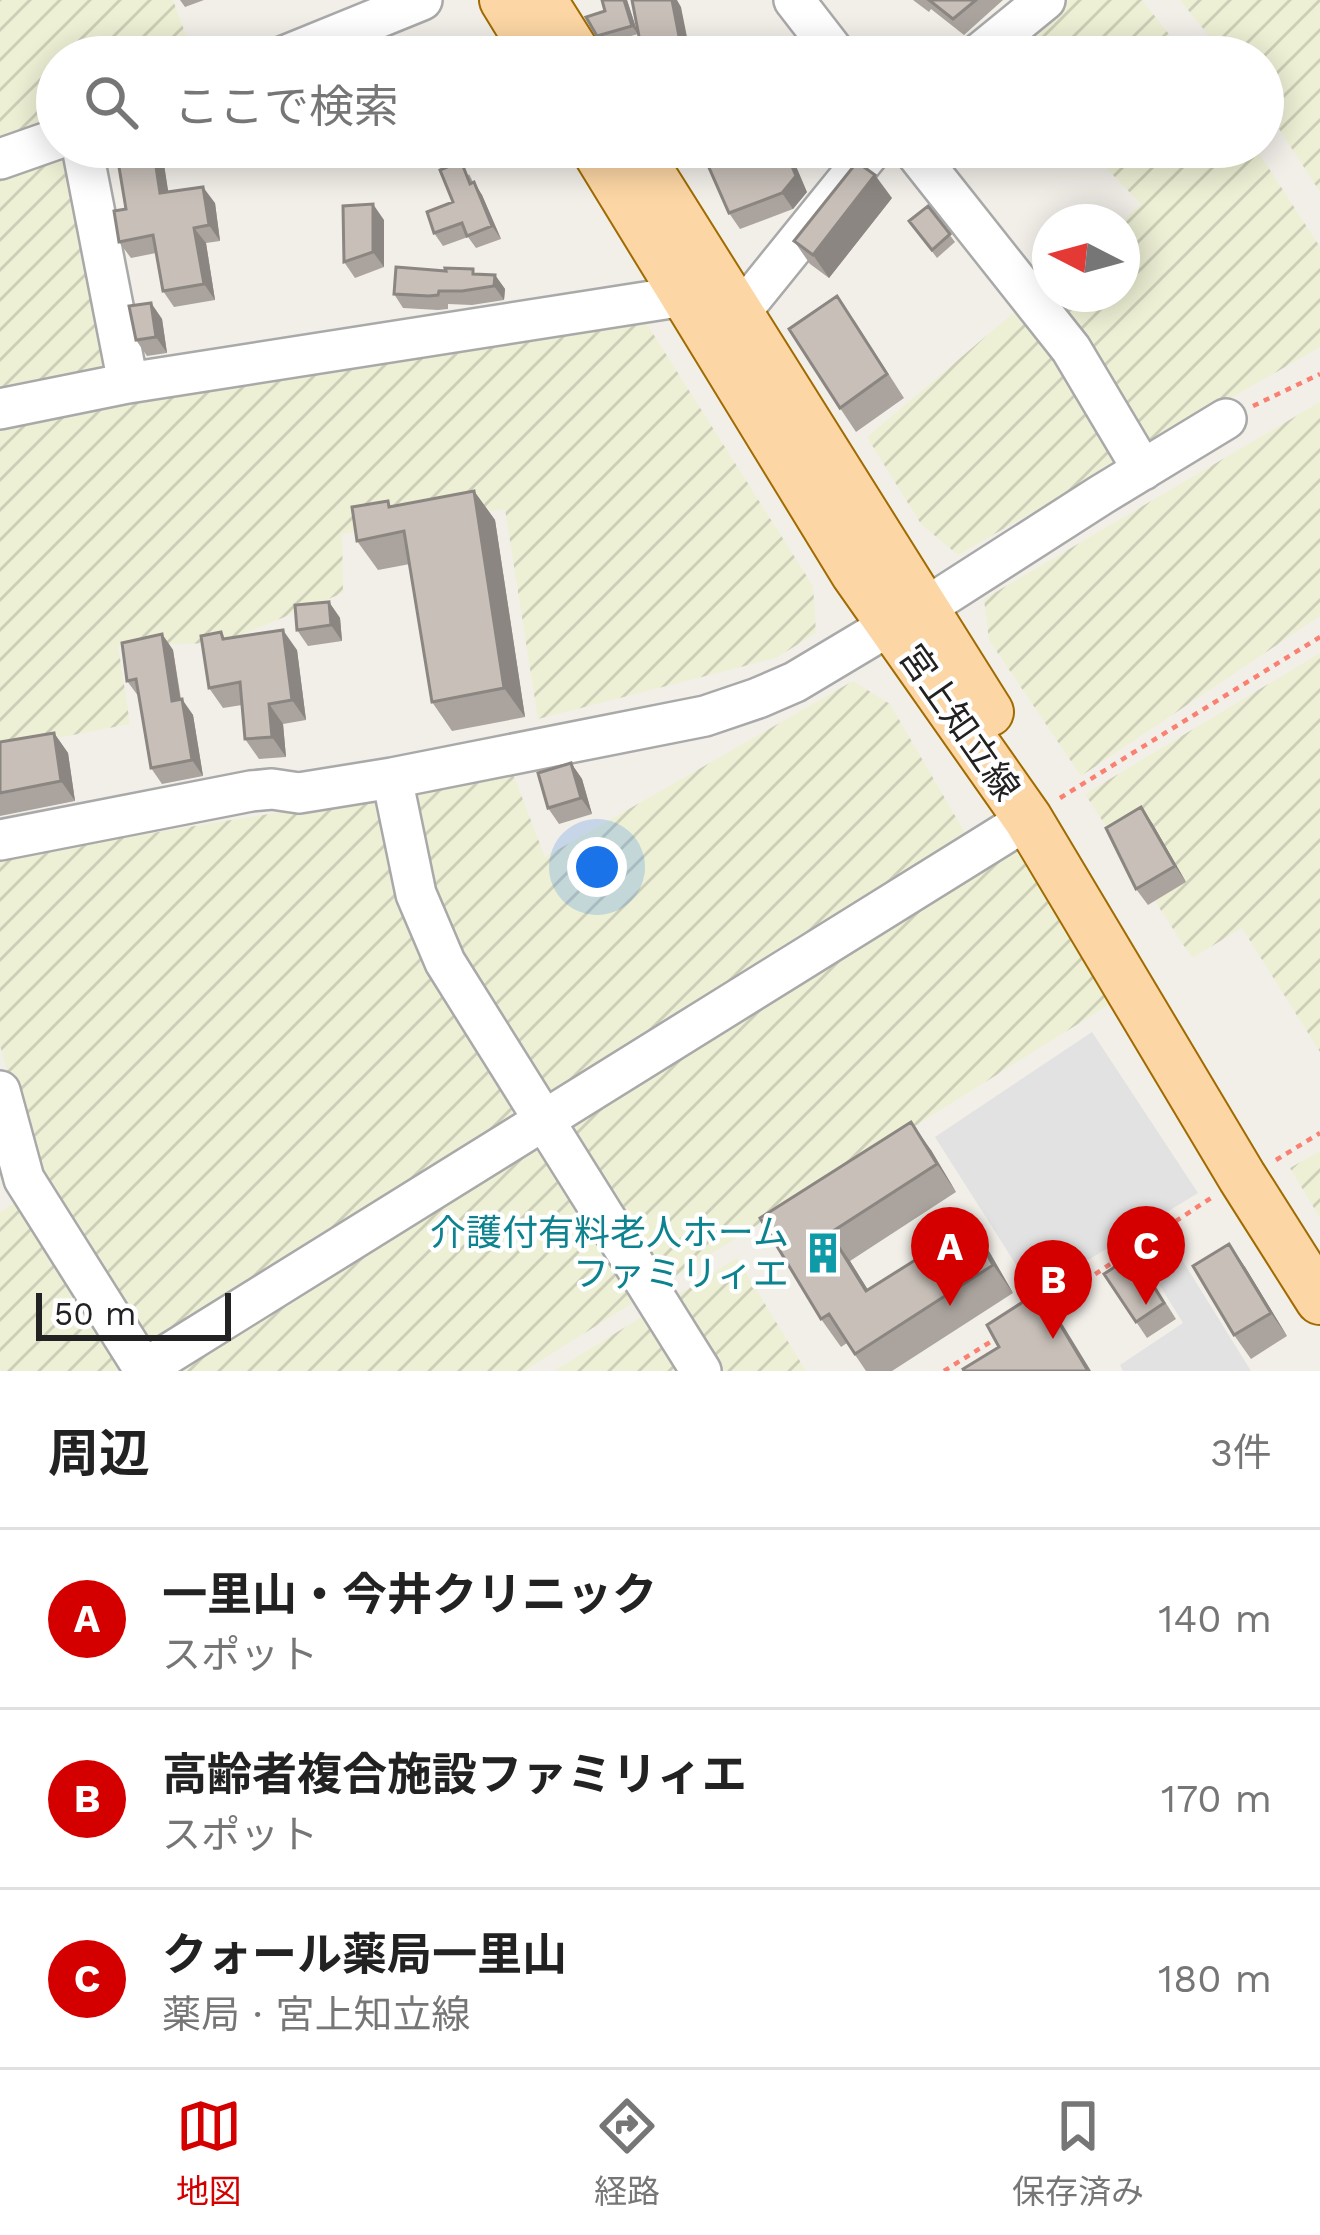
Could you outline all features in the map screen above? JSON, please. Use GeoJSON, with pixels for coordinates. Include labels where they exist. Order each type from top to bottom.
{"type":"FeatureCollection","features":[{"type":"Feature","properties":{"kind":"main road"},"geometry":{"type":"LineString","coordinates":[[504,0],[526,36]]}},
{"type":"Feature","properties":{"kind":"main road"},"geometry":{"type":"LineString","coordinates":[[542,0],[565,36]]}},
{"type":"Feature","properties":{"kind":"main road","name":"宮上知立線"},"geometry":{"type":"LineString","coordinates":[[607,168],[855,574],[908,616]]}},
{"type":"Feature","properties":{"kind":"main road","name":"宮上知立線"},"geometry":{"type":"LineString","coordinates":[[647,168],[739,314],[908,616],[1037,813],[1251,1173],[1320,1300]]}},
{"type":"Feature","properties":{"kind":"main road","name":"宮上知立線"},"geometry":{"type":"LineString","coordinates":[[1251,1173],[1320,1263]]}},
{"type":"Feature","properties":{"kind":"street"},"geometry":{"type":"LineString","coordinates":[[334,36],[422,0]]}},
{"type":"Feature","properties":{"kind":"street"},"geometry":{"type":"LineString","coordinates":[[794,0],[822,36]]}},
{"type":"Feature","properties":{"kind":"street"},"geometry":{"type":"LineString","coordinates":[[1001,36],[1045,0]]}},
{"type":"Feature","properties":{"kind":"street"},"geometry":{"type":"LineString","coordinates":[[0,159],[36,146]]}},
{"type":"Feature","properties":{"kind":"street"},"geometry":{"type":"LineString","coordinates":[[86,168],[128,383]]}},
{"type":"Feature","properties":{"kind":"street"},"geometry":{"type":"LineString","coordinates":[[739,314],[857,168]]}},
{"type":"Feature","properties":{"kind":"street"},"geometry":{"type":"LineString","coordinates":[[927,168],[1071,350],[1143,470]]}},
{"type":"Feature","properties":{"kind":"street"},"geometry":{"type":"LineString","coordinates":[[0,410],[128,383],[685,296]]}},
{"type":"Feature","properties":{"kind":"street"},"geometry":{"type":"LineString","coordinates":[[0,841],[251,791],[299,793],[392,778],[705,716],[795,682],[1226,419]]}},
{"type":"Feature","properties":{"kind":"street"},"geometry":{"type":"LineString","coordinates":[[392,778],[416,895],[445,962],[701,1371]]}},
{"type":"Feature","properties":{"kind":"street"},"geometry":{"type":"LineString","coordinates":[[0,1091],[24,1179],[143,1370],[1037,813]]}},
{"type":"Feature","properties":{"kind":"path"},"geometry":{"type":"LineString","coordinates":[[1226,419],[1320,374]]}},
{"type":"Feature","properties":{"kind":"path"},"geometry":{"type":"LineString","coordinates":[[1037,813],[1320,637]]}},
{"type":"Feature","properties":{"kind":"path"},"geometry":{"type":"LineString","coordinates":[[1039,1311],[1320,1133]]}},
{"type":"Feature","properties":{"kind":"path"},"geometry":{"type":"LineString","coordinates":[[944,1371],[1001,1335]]}},
{"type":"Feature","properties":{"kind":"green space"},"geometry":{"type":"Polygon","coordinates":[[[0,0],[173,0],[186,36],[36,36],[36,132],[0,145],[0,0]]]}},
{"type":"Feature","properties":{"kind":"green space"},"geometry":{"type":"Polygon","coordinates":[[[1070,0],[1142,0],[1170,36],[1026,36],[1070,0]]]}},
{"type":"Feature","properties":{"kind":"green space"},"geometry":{"type":"Polygon","coordinates":[[[1180,0],[1320,0],[1320,192],[1284,136],[1284,36],[1209,36],[1180,0]]]}},
{"type":"Feature","properties":{"kind":"green space"},"geometry":{"type":"Polygon","coordinates":[[[36,166],[64,168],[113,369],[0,393],[0,178],[36,166]]]}},
{"type":"Feature","properties":{"kind":"green space"},"geometry":{"type":"Polygon","coordinates":[[[1106,168],[1269,168],[1320,247],[1320,347],[958,555],[921,524],[867,437],[1032,297],[1032,312],[1140,312],[1140,205],[1106,168]]]}},
{"type":"Feature","properties":{"kind":"green space"},"geometry":{"type":"Polygon","coordinates":[[[643,318],[813,586],[816,633],[776,658],[538,719],[505,509],[342,534],[343,593],[221,643],[118,645],[130,724],[0,749],[0,428],[142,398],[643,318]]]}},
{"type":"Feature","properties":{"kind":"green space"},"geometry":{"type":"Polygon","coordinates":[[[1320,402],[1320,616],[1081,776],[989,640],[984,599],[1320,402]]]}},
{"type":"Feature","properties":{"kind":"green space"},"geometry":{"type":"Polygon","coordinates":[[[1320,653],[1320,1052],[1242,928],[1192,958],[1085,794],[1320,653]]]}},
{"type":"Feature","properties":{"kind":"green space"},"geometry":{"type":"Polygon","coordinates":[[[853,681],[890,704],[968,838],[148,1354],[36,1181],[0,1045],[0,858],[513,774],[545,857],[853,681]]]}},
{"type":"Feature","properties":{"kind":"green space"},"geometry":{"type":"Polygon","coordinates":[[[1012,843],[1110,1004],[524,1371],[167,1371],[1012,843]]]}},
{"type":"Feature","properties":{"kind":"green space"},"geometry":{"type":"Polygon","coordinates":[[[1320,1151],[1320,1218],[1290,1168],[1320,1151]]]}},
{"type":"Feature","properties":{"kind":"green space"},"geometry":{"type":"Polygon","coordinates":[[[20,1199],[124,1366],[116,1371],[0,1371],[0,1212],[20,1199]]]}},
{"type":"Feature","properties":{"kind":"green space"},"geometry":{"type":"Polygon","coordinates":[[[737,1258],[806,1371],[554,1371],[737,1258]]]}},
{"type":"Feature","properties":{"kind":"shaded area"},"geometry":{"type":"Polygon","coordinates":[[[1092,1032],[1198,1193],[1034,1293],[935,1137],[1092,1032]]]}},
{"type":"Feature","properties":{"kind":"shaded area"},"geometry":{"type":"Polygon","coordinates":[[[1171,1242],[1251,1371],[1123,1371],[1120,1365],[1183,1323],[1144,1260],[1171,1242]]]}},
{"type":"Feature","properties":{"kind":"building"},"geometry":{"type":"Polygon","coordinates":[[[602,0],[624,0],[632,26],[597,36],[586,17],[605,11],[602,0]]]}},
{"type":"Feature","properties":{"kind":"building"},"geometry":{"type":"Polygon","coordinates":[[[632,0],[672,0],[679,36],[639,36],[632,0]]]}},
{"type":"Feature","properties":{"kind":"building"},"geometry":{"type":"Polygon","coordinates":[[[929,0],[976,0],[953,19],[929,0]]]}},
{"type":"Feature","properties":{"kind":"building"},"geometry":{"type":"Polygon","coordinates":[[[119,168],[156,168],[160,193],[203,187],[209,225],[194,228],[204,284],[163,291],[153,235],[119,242],[114,211],[126,209],[119,168]]]}},
{"type":"Feature","properties":{"kind":"building"},"geometry":{"type":"Polygon","coordinates":[[[464,168],[492,226],[467,236],[462,223],[434,233],[427,212],[453,202],[440,170],[464,168]]]}},
{"type":"Feature","properties":{"kind":"building"},"geometry":{"type":"Polygon","coordinates":[[[709,168],[793,168],[796,176],[782,193],[729,213],[709,168]]]}},
{"type":"Feature","properties":{"kind":"building"},"geometry":{"type":"Polygon","coordinates":[[[852,168],[865,168],[875,175],[813,255],[794,241],[852,168]]]}},
{"type":"Feature","properties":{"kind":"building"},"geometry":{"type":"Polygon","coordinates":[[[373,204],[373,252],[344,262],[343,206],[373,204]]]}},
{"type":"Feature","properties":{"kind":"building"},"geometry":{"type":"Polygon","coordinates":[[[928,206],[950,234],[932,250],[909,221],[928,206]]]}},
{"type":"Feature","properties":{"kind":"building"},"geometry":{"type":"Polygon","coordinates":[[[396,267],[473,269],[473,274],[495,275],[494,286],[429,296],[394,294],[396,267]]]}},
{"type":"Feature","properties":{"kind":"building"},"geometry":{"type":"Polygon","coordinates":[[[837,296],[887,374],[840,408],[789,329],[837,296]]]}},
{"type":"Feature","properties":{"kind":"building"},"geometry":{"type":"Polygon","coordinates":[[[151,303],[156,337],[136,340],[129,306],[151,303]]]}},
{"type":"Feature","properties":{"kind":"building"},"geometry":{"type":"Polygon","coordinates":[[[474,491],[504,688],[432,702],[404,531],[357,541],[352,507],[388,501],[389,507],[474,491]]]}},
{"type":"Feature","properties":{"kind":"building"},"geometry":{"type":"Polygon","coordinates":[[[329,602],[331,625],[297,630],[295,605],[329,602]]]}},
{"type":"Feature","properties":{"kind":"building"},"geometry":{"type":"Polygon","coordinates":[[[283,630],[292,700],[269,704],[272,737],[245,739],[240,682],[209,688],[201,636],[221,632],[223,639],[283,630]]]}},
{"type":"Feature","properties":{"kind":"building"},"geometry":{"type":"Polygon","coordinates":[[[162,634],[172,701],[182,699],[192,760],[151,768],[136,679],[127,681],[122,643],[162,634]]]}},
{"type":"Feature","properties":{"kind":"building"},"geometry":{"type":"Polygon","coordinates":[[[54,733],[61,781],[0,793],[0,742],[54,733]]]}},
{"type":"Feature","properties":{"kind":"building"},"geometry":{"type":"Polygon","coordinates":[[[571,763],[581,798],[548,808],[538,773],[571,763]]]}},
{"type":"Feature","properties":{"kind":"building"},"geometry":{"type":"Polygon","coordinates":[[[1141,807],[1175,866],[1136,889],[1106,828],[1141,807]]]}},
{"type":"Feature","properties":{"kind":"building"},"geometry":{"type":"Polygon","coordinates":[[[911,1122],[937,1164],[830,1233],[866,1291],[971,1225],[993,1265],[855,1354],[829,1314],[821,1319],[760,1218],[911,1122]]]}},
{"type":"Feature","properties":{"kind":"building"},"geometry":{"type":"Polygon","coordinates":[[[1229,1244],[1271,1313],[1234,1335],[1193,1266],[1229,1244]]]}},
{"type":"Feature","properties":{"kind":"building"},"geometry":{"type":"Polygon","coordinates":[[[1134,1254],[1164,1303],[1136,1322],[1104,1274],[1134,1254]]]}},
{"type":"Feature","properties":{"kind":"building"},"geometry":{"type":"Polygon","coordinates":[[[1040,1291],[1088,1371],[964,1371],[999,1347],[987,1325],[1040,1291]]]}},
{"type":"Feature","properties":{"kind":"place","name":"介護付有料老人ホーム ファミリィエ"},"geometry":{"type":"Point","coordinates":[823,1253]}},
{"type":"Feature","properties":{"kind":"place","name":"クォール薬局一里山"},"geometry":{"type":"Point","coordinates":[1146,1305]}},
{"type":"Feature","properties":{"kind":"place","name":"一里山・今井クリニック"},"geometry":{"type":"Point","coordinates":[950,1306]}},
{"type":"Feature","properties":{"kind":"place","name":"高齢者複合施設ファミリィエ"},"geometry":{"type":"Point","coordinates":[1053,1339]}}]}
